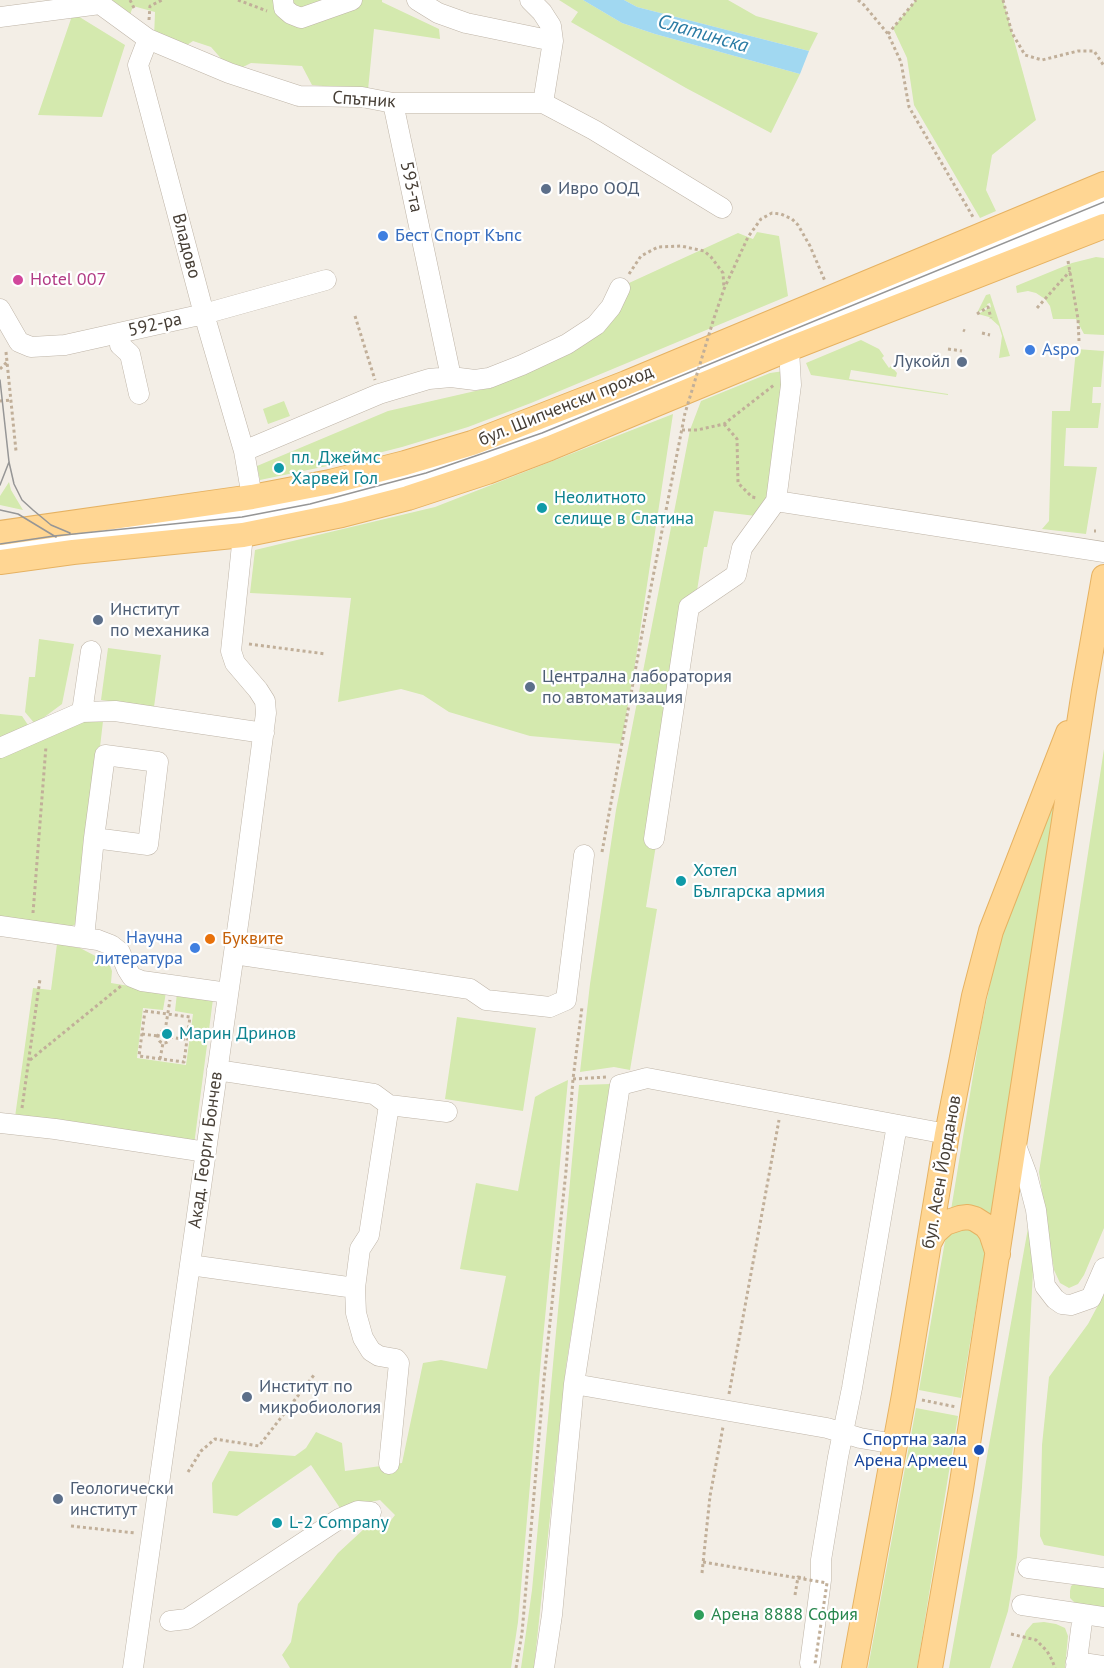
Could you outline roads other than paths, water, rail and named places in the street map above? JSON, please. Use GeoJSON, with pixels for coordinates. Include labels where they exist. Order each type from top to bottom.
{"type":"FeatureCollection","features":[{"type":"Feature","properties":{"kind":"main road","name":"бул. Шипченски проход"},"geometry":{"type":"LineString","coordinates":[[0,533],[252,497],[405,464],[472,443],[556,411],[1104,184]]}},
{"type":"Feature","properties":{"kind":"main road","name":"бул. Шипченски проход"},"geometry":{"type":"LineString","coordinates":[[0,562],[73,552],[243,535],[408,498],[487,472],[790,361],[1104,226]]}},
{"type":"Feature","properties":{"kind":"main road"},"geometry":{"type":"LineString","coordinates":[[1039,253],[1090,244],[1104,247]]}},
{"type":"Feature","properties":{"kind":"main road","name":"бул. Асен Йорданов"},"geometry":{"type":"LineString","coordinates":[[930,1668],[998,1254],[1018,1174],[1015,1143],[1084,691],[1104,577]]}},
{"type":"Feature","properties":{"kind":"main road","name":"бул. Асен Йорданов"},"geometry":{"type":"LineString","coordinates":[[854,1668],[895,1444],[947,1134],[974,996],[991,931],[1084,691]]}},
{"type":"Feature","properties":{"kind":"main road"},"geometry":{"type":"LineString","coordinates":[[929,1243],[935,1232],[945,1223],[968,1217],[986,1226],[998,1254]]}},
{"type":"Feature","properties":{"kind":"street"},"geometry":{"type":"LineString","coordinates":[[287,7],[301,18],[352,0]]}},
{"type":"Feature","properties":{"kind":"street"},"geometry":{"type":"LineString","coordinates":[[417,0],[438,13],[465,23],[554,41]]}},
{"type":"Feature","properties":{"kind":"street"},"geometry":{"type":"LineString","coordinates":[[530,0],[551,26],[554,41],[543,103]]}},
{"type":"Feature","properties":{"kind":"street","name":"Спътник"},"geometry":{"type":"LineString","coordinates":[[0,17],[100,2],[148,39],[230,73],[299,96],[362,97],[393,103],[543,103],[594,130],[722,208]]}},
{"type":"Feature","properties":{"kind":"street","name":"Владово"},"geometry":{"type":"LineString","coordinates":[[148,39],[138,64],[204,314],[244,451],[252,497]]}},
{"type":"Feature","properties":{"kind":"street","name":"593-та"},"geometry":{"type":"LineString","coordinates":[[393,103],[451,377]]}},
{"type":"Feature","properties":{"kind":"street"},"geometry":{"type":"LineString","coordinates":[[0,548],[244,520],[359,494],[460,463],[505,449],[1104,207]]}},
{"type":"Feature","properties":{"kind":"street","name":"592-ра"},"geometry":{"type":"LineString","coordinates":[[0,309],[19,342],[31,347],[65,345],[204,314],[326,280]]}},
{"type":"Feature","properties":{"kind":"street"},"geometry":{"type":"LineString","coordinates":[[244,451],[380,394],[429,379],[489,378],[522,365],[567,344],[596,325],[610,307],[620,288]]}},
{"type":"Feature","properties":{"kind":"street"},"geometry":{"type":"LineString","coordinates":[[120,333],[120,345],[130,354],[139,394]]}},
{"type":"Feature","properties":{"kind":"street"},"geometry":{"type":"LineString","coordinates":[[654,839],[689,607],[736,575],[742,548],[776,501],[791,386],[790,361]]}},
{"type":"Feature","properties":{"kind":"street"},"geometry":{"type":"LineString","coordinates":[[776,501],[1104,552]]}},
{"type":"Feature","properties":{"kind":"street","name":"Акад. Георги Бончев"},"geometry":{"type":"LineString","coordinates":[[133,1668],[266,713],[265,701],[235,663],[231,651],[243,535]]}},
{"type":"Feature","properties":{"kind":"street"},"geometry":{"type":"LineString","coordinates":[[82,712],[91,651]]}},
{"type":"Feature","properties":{"kind":"street"},"geometry":{"type":"LineString","coordinates":[[0,748],[82,712],[115,711],[264,733]]}},
{"type":"Feature","properties":{"kind":"street"},"geometry":{"type":"LineString","coordinates":[[84,938],[94,838],[105,755],[158,762],[148,845],[94,838]]}},
{"type":"Feature","properties":{"kind":"street"},"geometry":{"type":"LineString","coordinates":[[234,954],[470,989],[486,1000],[550,1007],[566,1000],[593,855]]}},
{"type":"Feature","properties":{"kind":"street"},"geometry":{"type":"LineString","coordinates":[[0,926],[98,940],[111,945],[120,952],[126,969],[132,977],[142,981],[228,993]]}},
{"type":"Feature","properties":{"kind":"street"},"geometry":{"type":"LineString","coordinates":[[217,1071],[374,1094],[389,1105],[447,1112]]}},
{"type":"Feature","properties":{"kind":"street"},"geometry":{"type":"LineString","coordinates":[[544,1668],[552,1615],[574,1384],[620,1085],[647,1078],[947,1134]]}},
{"type":"Feature","properties":{"kind":"street"},"geometry":{"type":"LineString","coordinates":[[389,1105],[369,1235],[360,1249],[355,1287],[356,1313],[363,1338],[371,1351],[379,1356],[396,1359],[399,1363],[389,1464]]}},
{"type":"Feature","properties":{"kind":"street"},"geometry":{"type":"LineString","coordinates":[[0,1123],[206,1152]]}},
{"type":"Feature","properties":{"kind":"street"},"geometry":{"type":"LineString","coordinates":[[813,1663],[821,1560],[897,1125]]}},
{"type":"Feature","properties":{"kind":"street"},"geometry":{"type":"LineString","coordinates":[[1018,1174],[1036,1210],[1045,1286],[1055,1299],[1062,1304],[1071,1305],[1090,1298],[1104,1268]]}},
{"type":"Feature","properties":{"kind":"street"},"geometry":{"type":"LineString","coordinates":[[190,1265],[355,1287]]}},
{"type":"Feature","properties":{"kind":"street"},"geometry":{"type":"LineString","coordinates":[[574,1384],[827,1428],[860,1438],[895,1444]]}},
{"type":"Feature","properties":{"kind":"street"},"geometry":{"type":"LineString","coordinates":[[170,1621],[187,1619],[339,1519],[358,1511],[371,1512]]}},
{"type":"Feature","properties":{"kind":"street"},"geometry":{"type":"LineString","coordinates":[[1028,1568],[1104,1578]]}},
{"type":"Feature","properties":{"kind":"street"},"geometry":{"type":"LineString","coordinates":[[1022,1605],[1104,1617]]}},
{"type":"Feature","properties":{"kind":"street"},"geometry":{"type":"LineString","coordinates":[[1083,1614],[1076,1665],[1104,1666]]}},
{"type":"Feature","properties":{"kind":"water","name":"Слатинска"},"geometry":{"type":"Polygon","coordinates":[[[583,0],[624,0],[637,7],[809,51],[800,74],[622,23],[583,0]]]}},
{"type":"Feature","properties":{"kind":"tram line"},"geometry":{"type":"LineString","coordinates":[[0,544],[54,536],[242,517],[310,504],[426,473],[542,433],[1104,202]]}},
{"type":"Feature","properties":{"kind":"tram line"},"geometry":{"type":"LineString","coordinates":[[0,380],[9,462],[14,484],[22,500],[33,510],[51,525],[70,533]]}},
{"type":"Feature","properties":{"kind":"tram line"},"geometry":{"type":"LineString","coordinates":[[0,485],[9,462]]}},
{"type":"Feature","properties":{"kind":"tram line"},"geometry":{"type":"LineString","coordinates":[[0,510],[18,514],[56,537]]}},
{"type":"Feature","properties":{"kind":"place","name":"Ивро ООД"},"geometry":{"type":"Point","coordinates":[546,189]}},
{"type":"Feature","properties":{"kind":"place","name":"Бест Спорт Къпс"},"geometry":{"type":"Point","coordinates":[383,236]}},
{"type":"Feature","properties":{"kind":"place","name":"Hotel 007"},"geometry":{"type":"Point","coordinates":[18,280]}},
{"type":"Feature","properties":{"kind":"place","name":"Aspo"},"geometry":{"type":"Point","coordinates":[1030,350]}},
{"type":"Feature","properties":{"kind":"place","name":"Лукойл"},"geometry":{"type":"Point","coordinates":[962,362]}},
{"type":"Feature","properties":{"kind":"place","name":"пл. Джеймс Харвей Гол"},"geometry":{"type":"Point","coordinates":[279,468]}},
{"type":"Feature","properties":{"kind":"place","name":"Неолитното селище в Слатина"},"geometry":{"type":"Point","coordinates":[542,508]}},
{"type":"Feature","properties":{"kind":"place","name":"Институт по механика"},"geometry":{"type":"Point","coordinates":[98,620]}},
{"type":"Feature","properties":{"kind":"place","name":"Централна лаборатория по автоматизация"},"geometry":{"type":"Point","coordinates":[530,687]}},
{"type":"Feature","properties":{"kind":"place","name":"Хотел Българска армия"},"geometry":{"type":"Point","coordinates":[681,881]}},
{"type":"Feature","properties":{"kind":"place","name":"Буквите"},"geometry":{"type":"Point","coordinates":[210,939]}},
{"type":"Feature","properties":{"kind":"place","name":"Научна литература"},"geometry":{"type":"Point","coordinates":[195,948]}},
{"type":"Feature","properties":{"kind":"place","name":"Марин Дринов"},"geometry":{"type":"Point","coordinates":[167,1034]}},
{"type":"Feature","properties":{"kind":"place","name":"Институт по микробиология"},"geometry":{"type":"Point","coordinates":[247,1397]}},
{"type":"Feature","properties":{"kind":"place","name":"Спортна зала Арена Армеец"},"geometry":{"type":"Point","coordinates":[979,1450]}},
{"type":"Feature","properties":{"kind":"place","name":"Геологически институт"},"geometry":{"type":"Point","coordinates":[58,1499]}},
{"type":"Feature","properties":{"kind":"place","name":"L-2 Company"},"geometry":{"type":"Point","coordinates":[277,1523]}},
{"type":"Feature","properties":{"kind":"place","name":"Арена 8888 София"},"geometry":{"type":"Point","coordinates":[699,1615]}}]}
